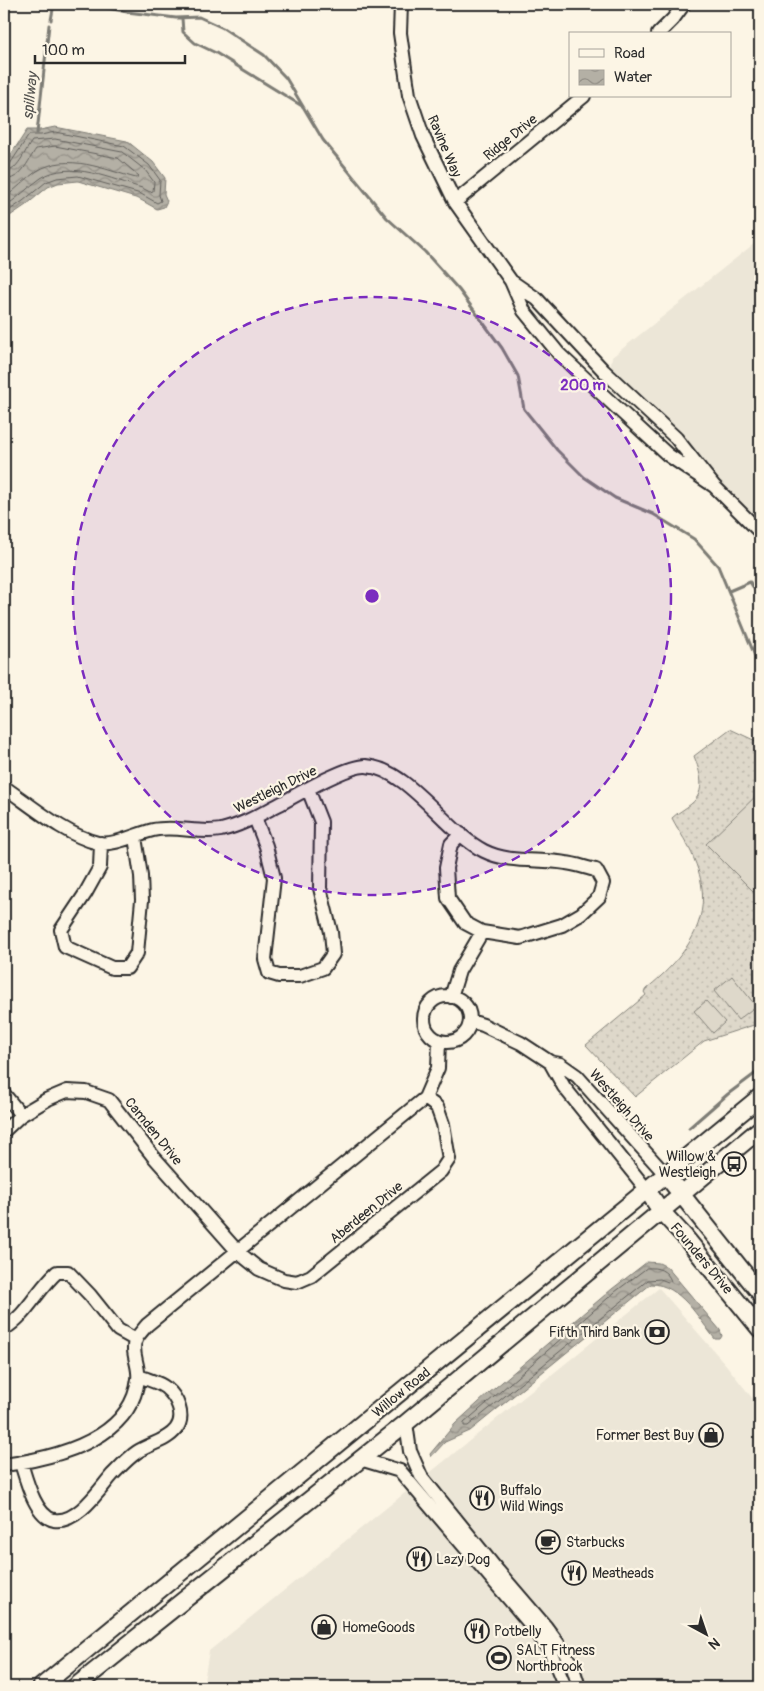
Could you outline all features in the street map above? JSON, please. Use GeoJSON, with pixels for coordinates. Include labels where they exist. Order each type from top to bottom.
{"type":"FeatureCollection","features":[{"type":"Feature","properties":{"kind":"main road","name":"Willow Road"},"geometry":{"type":"LineString","coordinates":[[41,1687],[760,1097]]}},
{"type":"Feature","properties":{"kind":"main road","name":"Willow Road"},"geometry":{"type":"LineString","coordinates":[[76,1687],[406,1423],[760,1129]]}},
{"type":"Feature","properties":{"kind":"main road","name":"Founders Drive"},"geometry":{"type":"LineString","coordinates":[[666,1175],[760,1293]]}},
{"type":"Feature","properties":{"kind":"main road","name":"Founders Drive"},"geometry":{"type":"LineString","coordinates":[[647,1190],[661,1211],[685,1237],[760,1329]]}},
{"type":"Feature","properties":{"kind":"street","name":"Ravine Way"},"geometry":{"type":"LineString","coordinates":[[401,4],[400,33],[409,95],[423,136],[454,202],[511,281],[524,312],[559,354],[668,455],[714,486]]}},
{"type":"Feature","properties":{"kind":"street"},"geometry":{"type":"LineString","coordinates":[[660,32],[684,4]]}},
{"type":"Feature","properties":{"kind":"street","name":"Ridge Drive"},"geometry":{"type":"LineString","coordinates":[[454,202],[582,98]]}},
{"type":"Feature","properties":{"kind":"street","name":"Ravine Way"},"geometry":{"type":"LineString","coordinates":[[511,281],[537,298],[604,370],[676,438],[714,486],[760,532]]}},
{"type":"Feature","properties":{"kind":"street","name":"Westleigh Drive"},"geometry":{"type":"LineString","coordinates":[[101,843],[135,837],[153,830],[221,830],[255,818],[308,789],[346,771],[364,766],[383,769],[402,781],[461,834],[483,850],[494,855],[511,859],[566,862],[596,870],[603,883],[598,897],[580,914],[562,926],[520,938],[482,932],[465,923],[448,898],[446,868],[451,844],[461,834]]}},
{"type":"Feature","properties":{"kind":"street"},"geometry":{"type":"LineString","coordinates":[[4,787],[68,830],[101,843],[100,868],[61,930],[65,946],[112,968],[128,968],[137,953],[142,900],[141,876],[135,837]]}},
{"type":"Feature","properties":{"kind":"street"},"geometry":{"type":"LineString","coordinates":[[255,818],[266,846],[274,878],[264,959],[269,973],[279,976],[300,976],[323,968],[333,954],[331,932],[320,888],[321,822],[308,789]]}},
{"type":"Feature","properties":{"kind":"street"},"geometry":{"type":"LineString","coordinates":[[451,997],[459,971],[482,932]]}},
{"type":"Feature","properties":{"kind":"street"},"geometry":{"type":"LineString","coordinates":[[451,997],[463,1003],[467,1008],[470,1021],[468,1028],[459,1039],[446,1042],[433,1038],[428,1032],[424,1017],[430,1004],[436,999],[451,997]]}},
{"type":"Feature","properties":{"kind":"street","name":"Westleigh Drive"},"geometry":{"type":"LineString","coordinates":[[470,1021],[521,1043],[550,1062],[560,1064],[577,1076],[666,1175]]}},
{"type":"Feature","properties":{"kind":"street"},"geometry":{"type":"LineString","coordinates":[[4,1465],[22,1463],[58,1454],[96,1439],[126,1413],[134,1398],[139,1376],[134,1352],[136,1340],[147,1325],[425,1098],[438,1068],[440,1041]]}},
{"type":"Feature","properties":{"kind":"street","name":"Westleigh Drive"},"geometry":{"type":"LineString","coordinates":[[550,1062],[564,1087],[647,1190]]}},
{"type":"Feature","properties":{"kind":"street","name":"Camden Drive"},"geometry":{"type":"LineString","coordinates":[[4,1131],[21,1114],[67,1091],[86,1092],[109,1100],[153,1156],[238,1252]]}},
{"type":"Feature","properties":{"kind":"street"},"geometry":{"type":"LineString","coordinates":[[4,1094],[21,1114]]}},
{"type":"Feature","properties":{"kind":"street","name":"Aberdeen Drive"},"geometry":{"type":"LineString","coordinates":[[238,1252],[259,1268],[284,1280],[297,1282],[311,1276],[442,1170],[449,1159],[443,1124],[437,1107],[425,1098]]}},
{"type":"Feature","properties":{"kind":"street"},"geometry":{"type":"LineString","coordinates":[[4,1329],[22,1315],[53,1276],[58,1272],[68,1272],[90,1295],[118,1330],[136,1340]]}},
{"type":"Feature","properties":{"kind":"street"},"geometry":{"type":"LineString","coordinates":[[22,1463],[34,1500],[46,1517],[56,1520],[68,1518],[88,1504],[123,1464],[137,1452],[155,1444],[177,1428],[180,1407],[168,1389],[139,1376]]}},
{"type":"Feature","properties":{"kind":"street"},"geometry":{"type":"LineString","coordinates":[[406,1423],[410,1451],[421,1476],[546,1627],[565,1653],[573,1668],[579,1687]]}},
{"type":"Feature","properties":{"kind":"street"},"geometry":{"type":"LineString","coordinates":[[360,1459],[400,1471],[536,1632],[551,1653],[565,1687]]}},
{"type":"Feature","properties":{"kind":"shaded area"},"geometry":{"type":"Polygon","coordinates":[[[760,239],[760,525],[717,484],[610,369],[612,357],[760,239]]]}},
{"type":"Feature","properties":{"kind":"shaded area"},"geometry":{"type":"Polygon","coordinates":[[[730,729],[760,743],[760,1023],[704,1041],[635,1097],[586,1045],[646,995],[644,992],[646,989],[675,962],[695,932],[703,898],[701,879],[692,854],[672,818],[691,804],[699,793],[701,781],[694,756],[730,729]]]}},
{"type":"Feature","properties":{"kind":"shaded area"},"geometry":{"type":"Polygon","coordinates":[[[760,792],[760,898],[706,844],[760,792]]]}},
{"type":"Feature","properties":{"kind":"shaded area"},"geometry":{"type":"Polygon","coordinates":[[[732,976],[756,1006],[738,1020],[714,991],[732,976]]]}},
{"type":"Feature","properties":{"kind":"shaded area"},"geometry":{"type":"Polygon","coordinates":[[[706,1001],[725,1022],[713,1033],[694,1011],[706,1001]]]}},
{"type":"Feature","properties":{"kind":"shaded area"},"geometry":{"type":"Polygon","coordinates":[[[659,1288],[727,1366],[760,1408],[760,1687],[203,1687],[209,1651],[659,1288]]]}},
{"type":"Feature","properties":{"kind":"water"},"geometry":{"type":"Polygon","coordinates":[[[55,127],[127,141],[153,162],[165,178],[164,194],[167,201],[164,207],[157,209],[139,199],[78,181],[58,183],[48,187],[4,220],[4,165],[27,130],[55,127]]]}},
{"type":"Feature","properties":{"kind":"water"},"geometry":{"type":"Polygon","coordinates":[[[647,1262],[659,1263],[667,1267],[720,1330],[722,1336],[720,1339],[715,1339],[680,1296],[671,1290],[651,1284],[470,1431],[445,1442],[431,1457],[430,1454],[455,1424],[489,1393],[612,1289],[647,1262]]]}},
{"type":"Feature","properties":{"kind":"waterway"},"geometry":{"type":"LineString","coordinates":[[51,20],[54,4]]}},
{"type":"Feature","properties":{"kind":"waterway"},"geometry":{"type":"LineString","coordinates":[[90,4],[127,12],[176,18],[199,17],[223,28],[264,55],[286,78],[323,140],[387,218],[425,252],[459,290],[502,348],[518,376],[524,409],[557,450],[584,477],[615,498],[653,514],[694,539],[718,566],[760,668]]}},
{"type":"Feature","properties":{"kind":"waterway"},"geometry":{"type":"LineString","coordinates":[[182,18],[183,32],[195,43],[216,53],[302,106]]}},
{"type":"Feature","properties":{"kind":"waterway","name":"spillway"},"geometry":{"type":"LineString","coordinates":[[37,133],[49,25]]}},
{"type":"Feature","properties":{"kind":"waterway"},"geometry":{"type":"LineString","coordinates":[[729,591],[750,582],[760,598]]}},
{"type":"Feature","properties":{"kind":"waterway"},"geometry":{"type":"LineString","coordinates":[[689,1128],[728,1094],[760,1070]]}},
{"type":"Feature","properties":{"kind":"place","name":"Willow & Westleigh"},"geometry":{"type":"Point","coordinates":[734,1164]}},
{"type":"Feature","properties":{"kind":"place","name":"Fifth Third Bank"},"geometry":{"type":"Point","coordinates":[657,1332]}},
{"type":"Feature","properties":{"kind":"place","name":"Former Best Buy"},"geometry":{"type":"Point","coordinates":[711,1435]}},
{"type":"Feature","properties":{"kind":"place","name":"Buffalo Wild Wings"},"geometry":{"type":"Point","coordinates":[482,1498]}},
{"type":"Feature","properties":{"kind":"place","name":"Starbucks"},"geometry":{"type":"Point","coordinates":[548,1542]}},
{"type":"Feature","properties":{"kind":"place","name":"Lazy Dog"},"geometry":{"type":"Point","coordinates":[419,1559]}},
{"type":"Feature","properties":{"kind":"place","name":"Meatheads"},"geometry":{"type":"Point","coordinates":[574,1573]}},
{"type":"Feature","properties":{"kind":"place","name":"HomeGoods"},"geometry":{"type":"Point","coordinates":[324,1627]}},
{"type":"Feature","properties":{"kind":"place","name":"Potbelly"},"geometry":{"type":"Point","coordinates":[477,1631]}},
{"type":"Feature","properties":{"kind":"place","name":"SALT Fitness Northbrook"},"geometry":{"type":"Point","coordinates":[499,1658]}}]}
